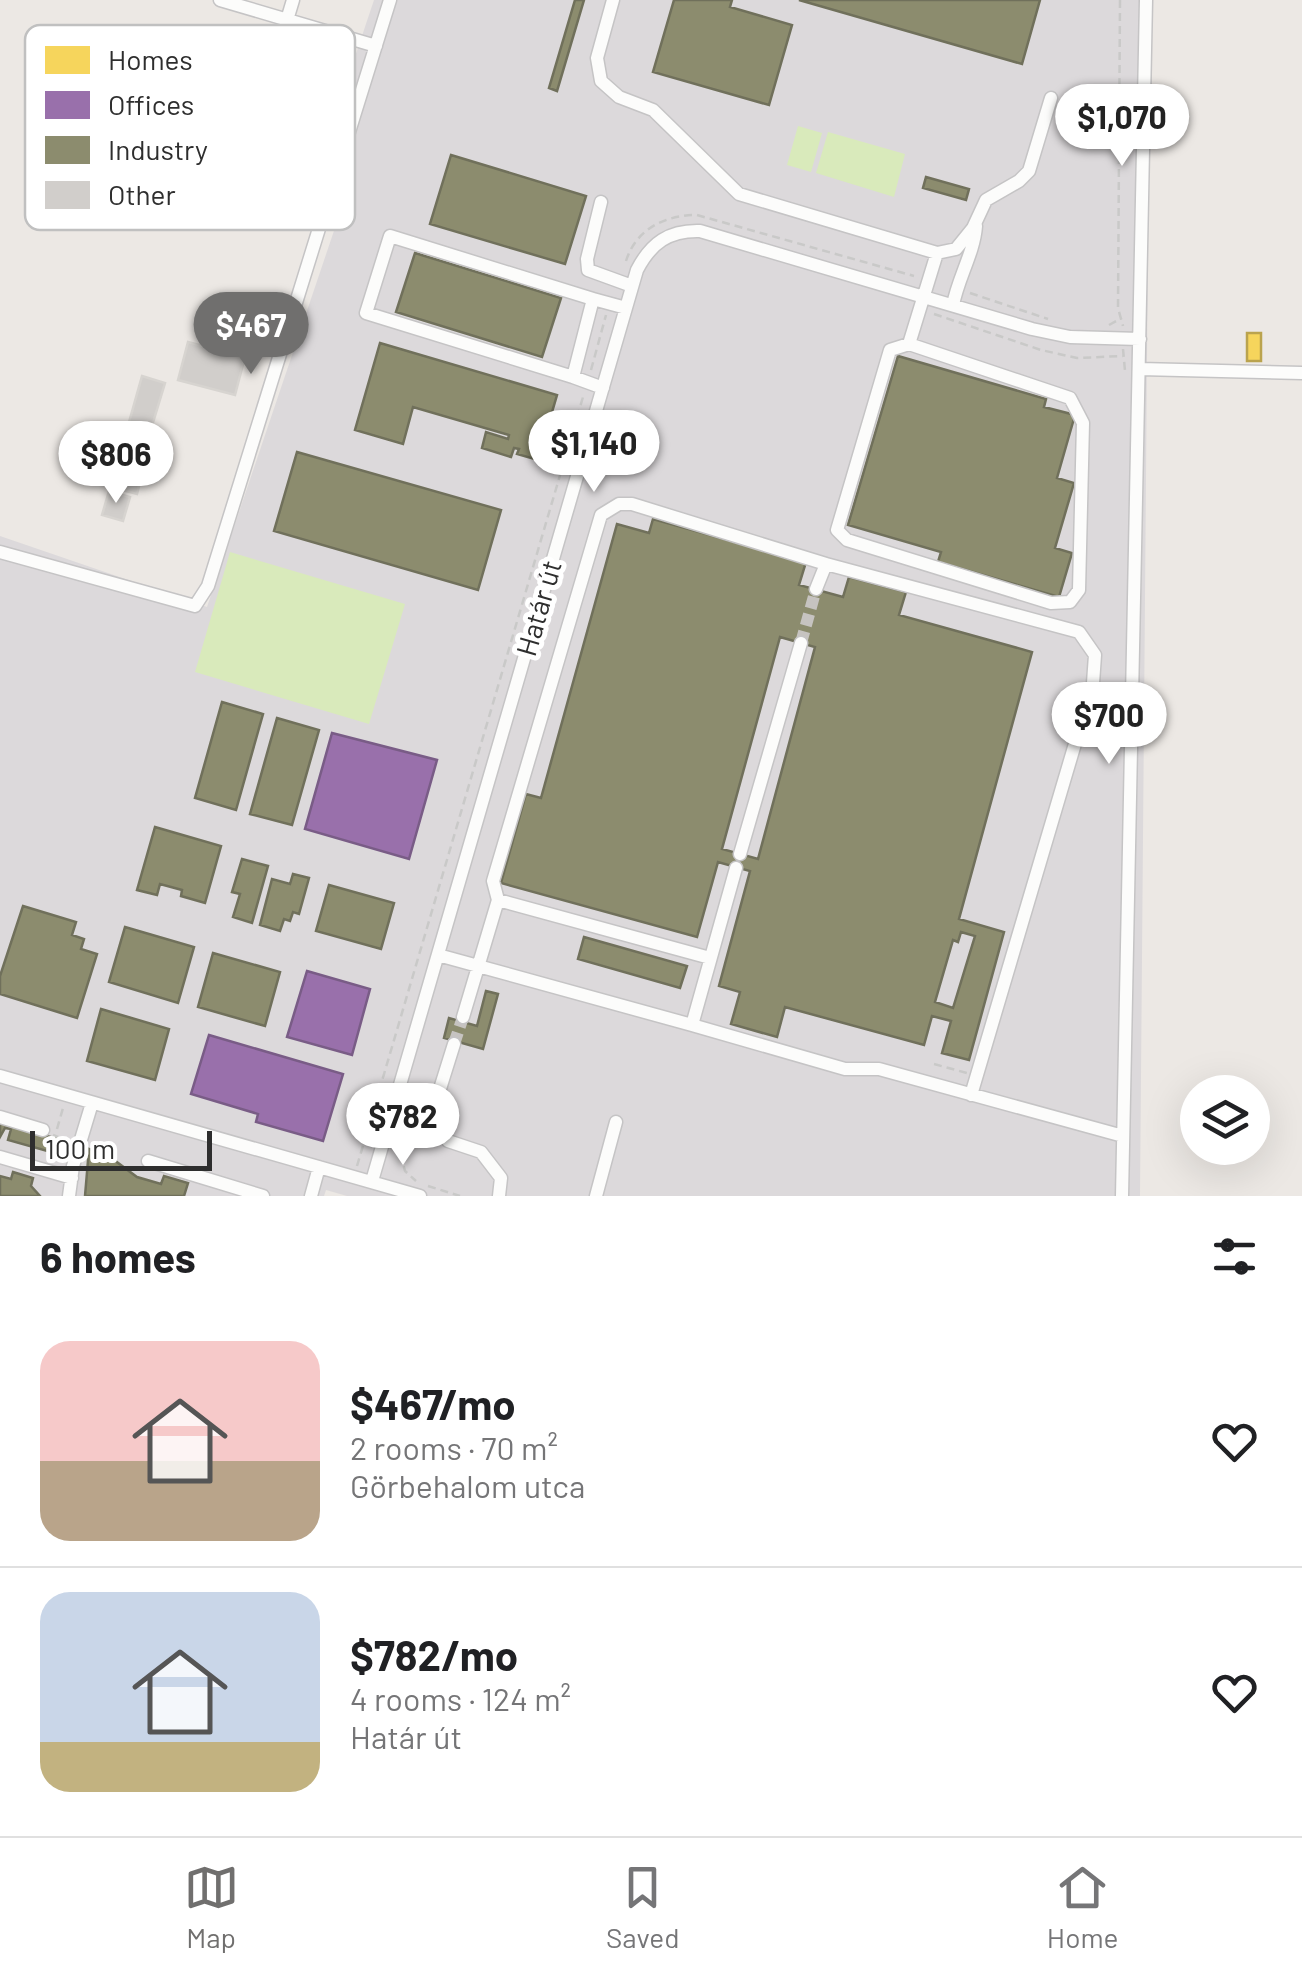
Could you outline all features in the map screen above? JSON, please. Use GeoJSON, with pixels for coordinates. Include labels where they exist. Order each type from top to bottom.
{"type":"FeatureCollection","features":[{"type":"Feature","properties":{"kind":"street"},"geometry":{"type":"LineString","coordinates":[[220,0],[304,25]]}},
{"type":"Feature","properties":{"kind":"street"},"geometry":{"type":"LineString","coordinates":[[287,20],[293,0]]}},
{"type":"Feature","properties":{"kind":"street"},"geometry":{"type":"LineString","coordinates":[[355,114],[390,0]]}},
{"type":"Feature","properties":{"kind":"street"},"geometry":{"type":"LineString","coordinates":[[613,0],[596,58],[601,80],[618,98],[653,110],[739,194],[943,252],[956,249],[977,221],[986,200],[1020,182],[1029,172],[1052,98]]}},
{"type":"Feature","properties":{"kind":"street"},"geometry":{"type":"LineString","coordinates":[[1122,1196],[1146,0]]}},
{"type":"Feature","properties":{"kind":"street"},"geometry":{"type":"LineString","coordinates":[[355,40],[376,46]]}},
{"type":"Feature","properties":{"kind":"street"},"geometry":{"type":"LineString","coordinates":[[601,202],[587,259],[588,270],[626,284]]}},
{"type":"Feature","properties":{"kind":"street"},"geometry":{"type":"LineString","coordinates":[[954,305],[975,240],[977,221]]}},
{"type":"Feature","properties":{"kind":"street"},"geometry":{"type":"LineString","coordinates":[[0,552],[195,606],[208,586],[319,230]]}},
{"type":"Feature","properties":{"kind":"street","name":"Határ út"},"geometry":{"type":"LineString","coordinates":[[372,1181],[626,308],[626,284],[654,245],[674,233],[700,231],[920,302],[954,305],[1070,337],[1140,339]]}},
{"type":"Feature","properties":{"kind":"street"},"geometry":{"type":"LineString","coordinates":[[603,388],[366,313],[390,236],[626,308]]}},
{"type":"Feature","properties":{"kind":"street"},"geometry":{"type":"LineString","coordinates":[[909,344],[920,302],[943,252]]}},
{"type":"Feature","properties":{"kind":"street"},"geometry":{"type":"LineString","coordinates":[[943,252],[959,281]]}},
{"type":"Feature","properties":{"kind":"street"},"geometry":{"type":"LineString","coordinates":[[573,377],[593,300]]}},
{"type":"Feature","properties":{"kind":"street"},"geometry":{"type":"LineString","coordinates":[[909,344],[1070,398],[1083,423],[1079,590],[1070,602],[1052,603],[847,540],[837,530],[890,350],[909,344]]}},
{"type":"Feature","properties":{"kind":"street"},"geometry":{"type":"LineString","coordinates":[[1140,368],[1302,373]]}},
{"type":"Feature","properties":{"kind":"street"},"geometry":{"type":"LineString","coordinates":[[463,1017],[498,900],[494,881],[601,514],[609,508],[632,504],[826,564],[1079,632],[1095,655],[1093,684],[971,1095]]}},
{"type":"Feature","properties":{"kind":"street"},"geometry":{"type":"LineString","coordinates":[[816,589],[826,564]]}},
{"type":"Feature","properties":{"kind":"street"},"geometry":{"type":"LineString","coordinates":[[692,1025],[801,643]]}},
{"type":"Feature","properties":{"kind":"street"},"geometry":{"type":"LineString","coordinates":[[498,900],[710,958]]}},
{"type":"Feature","properties":{"kind":"street"},"geometry":{"type":"LineString","coordinates":[[438,954],[846,1069],[879,1069],[1123,1136]]}},
{"type":"Feature","properties":{"kind":"street"},"geometry":{"type":"LineString","coordinates":[[454,1044],[434,1108],[438,1127],[448,1141],[483,1154],[501,1178],[500,1196]]}},
{"type":"Feature","properties":{"kind":"street"},"geometry":{"type":"LineString","coordinates":[[0,1076],[420,1196]]}},
{"type":"Feature","properties":{"kind":"street"},"geometry":{"type":"LineString","coordinates":[[69,1196],[92,1103]]}},
{"type":"Feature","properties":{"kind":"street"},"geometry":{"type":"LineString","coordinates":[[0,1118],[49,1133]]}},
{"type":"Feature","properties":{"kind":"street"},"geometry":{"type":"LineString","coordinates":[[596,1196],[616,1122]]}},
{"type":"Feature","properties":{"kind":"street"},"geometry":{"type":"LineString","coordinates":[[0,1157],[72,1178]]}},
{"type":"Feature","properties":{"kind":"street"},"geometry":{"type":"LineString","coordinates":[[148,1161],[263,1196]]}},
{"type":"Feature","properties":{"kind":"street"},"geometry":{"type":"LineString","coordinates":[[311,1196],[319,1166]]}},
{"type":"Feature","properties":{"kind":"path"},"geometry":{"type":"LineString","coordinates":[[1106,327],[1122,318],[1118,308],[1120,0]]}},
{"type":"Feature","properties":{"kind":"path"},"geometry":{"type":"LineString","coordinates":[[626,284],[630,248],[660,221],[680,215],[697,215],[929,281]]}},
{"type":"Feature","properties":{"kind":"path"},"geometry":{"type":"LineString","coordinates":[[959,281],[1047,319]]}},
{"type":"Feature","properties":{"kind":"path"},"geometry":{"type":"LineString","coordinates":[[920,302],[992,336],[1041,350],[1076,358],[1123,356]]}},
{"type":"Feature","properties":{"kind":"path"},"geometry":{"type":"LineString","coordinates":[[354,1176],[610,304]]}},
{"type":"Feature","properties":{"kind":"path"},"geometry":{"type":"LineString","coordinates":[[49,1133],[64,1106]]}},
{"type":"Feature","properties":{"kind":"path"},"geometry":{"type":"LineString","coordinates":[[397,1140],[405,1171],[418,1183],[460,1196]]}},
{"type":"Feature","properties":{"kind":"shaded area"},"geometry":{"type":"Polygon","coordinates":[[[374,0],[1150,0],[1140,1196],[347,1196],[326,1190],[324,1196],[0,1196],[0,536],[207,607],[334,230],[355,230],[355,57],[374,0]]]}},
{"type":"Feature","properties":{"kind":"green space"},"geometry":{"type":"Polygon","coordinates":[[[798,126],[822,133],[811,172],[787,165],[798,126]]]}},
{"type":"Feature","properties":{"kind":"green space"},"geometry":{"type":"Polygon","coordinates":[[[828,132],[905,154],[894,197],[816,173],[828,132]]]}},
{"type":"Feature","properties":{"kind":"green space"},"geometry":{"type":"Polygon","coordinates":[[[230,552],[405,604],[369,724],[195,672],[230,552]]]}},
{"type":"Feature","properties":{"kind":"building: Homes"},"geometry":{"type":"Polygon","coordinates":[[[1247,333],[1261,333],[1261,361],[1247,361],[1247,333]]]}},
{"type":"Feature","properties":{"kind":"building: Offices"},"geometry":{"type":"Polygon","coordinates":[[[332,733],[437,760],[409,859],[305,829],[332,733]]]}},
{"type":"Feature","properties":{"kind":"building: Offices"},"geometry":{"type":"Polygon","coordinates":[[[307,971],[370,989],[352,1055],[287,1037],[307,971]]]}},
{"type":"Feature","properties":{"kind":"building: Offices"},"geometry":{"type":"Polygon","coordinates":[[[209,1035],[343,1074],[323,1141],[256,1122],[258,1114],[191,1094],[209,1035]]]}},
{"type":"Feature","properties":{"kind":"building: Industry"},"geometry":{"type":"Polygon","coordinates":[[[575,0],[584,0],[557,91],[549,88],[575,0]]]}},
{"type":"Feature","properties":{"kind":"building: Industry"},"geometry":{"type":"Polygon","coordinates":[[[674,0],[732,0],[730,7],[792,25],[769,105],[653,72],[674,0]]]}},
{"type":"Feature","properties":{"kind":"building: Industry"},"geometry":{"type":"Polygon","coordinates":[[[799,0],[1040,0],[1022,64],[799,0]]]}},
{"type":"Feature","properties":{"kind":"building: Industry"},"geometry":{"type":"Polygon","coordinates":[[[451,155],[586,196],[565,264],[430,224],[451,155]]]}},
{"type":"Feature","properties":{"kind":"building: Industry"},"geometry":{"type":"Polygon","coordinates":[[[926,177],[969,189],[966,200],[923,188],[926,177]]]}},
{"type":"Feature","properties":{"kind":"building: Industry"},"geometry":{"type":"Polygon","coordinates":[[[415,253],[561,298],[542,357],[396,312],[415,253]]]}},
{"type":"Feature","properties":{"kind":"building: Industry"},"geometry":{"type":"Polygon","coordinates":[[[380,343],[557,395],[538,460],[517,454],[519,449],[514,448],[511,457],[482,448],[486,432],[508,439],[509,435],[413,407],[403,444],[355,430],[380,343]]]}},
{"type":"Feature","properties":{"kind":"building: Industry"},"geometry":{"type":"Polygon","coordinates":[[[898,356],[1046,399],[1044,407],[1075,415],[1057,478],[1074,483],[1055,548],[1072,553],[1059,597],[938,562],[941,552],[848,525],[898,356]]]}},
{"type":"Feature","properties":{"kind":"building: Industry"},"geometry":{"type":"Polygon","coordinates":[[[297,452],[501,510],[478,590],[274,531],[297,452]]]}},
{"type":"Feature","properties":{"kind":"building: Industry"},"geometry":{"type":"Polygon","coordinates":[[[653,519],[806,562],[799,585],[843,597],[849,577],[906,592],[899,615],[1032,652],[959,919],[1004,932],[969,1060],[942,1053],[951,1021],[932,1016],[924,1045],[785,1007],[777,1037],[731,1024],[740,992],[719,986],[750,871],[718,862],[697,937],[501,883],[526,794],[541,798],[617,524],[649,533],[653,519]],[[780,637],[722,849],[758,859],[815,647],[780,637]],[[961,932],[958,942],[953,940],[935,1002],[953,1008],[975,936],[961,932]]]}},
{"type":"Feature","properties":{"kind":"building: Industry"},"geometry":{"type":"Polygon","coordinates":[[[222,702],[263,714],[236,810],[195,798],[222,702]]]}},
{"type":"Feature","properties":{"kind":"building: Industry"},"geometry":{"type":"Polygon","coordinates":[[[277,718],[319,730],[292,825],[250,814],[277,718]]]}},
{"type":"Feature","properties":{"kind":"building: Industry"},"geometry":{"type":"Polygon","coordinates":[[[155,827],[221,846],[205,903],[181,896],[182,890],[160,884],[157,895],[137,890],[155,827]]]}},
{"type":"Feature","properties":{"kind":"building: Industry"},"geometry":{"type":"Polygon","coordinates":[[[242,859],[268,866],[252,923],[233,917],[240,894],[232,892],[242,859]]]}},
{"type":"Feature","properties":{"kind":"building: Industry"},"geometry":{"type":"Polygon","coordinates":[[[293,874],[309,878],[299,914],[293,912],[290,921],[284,919],[280,931],[260,925],[272,879],[290,884],[293,874]]]}},
{"type":"Feature","properties":{"kind":"building: Industry"},"geometry":{"type":"Polygon","coordinates":[[[329,885],[394,903],[381,949],[316,931],[329,885]]]}},
{"type":"Feature","properties":{"kind":"building: Industry"},"geometry":{"type":"Polygon","coordinates":[[[23,906],[76,922],[72,935],[84,939],[81,949],[97,954],[77,1018],[0,994],[0,976],[23,906]]]}},
{"type":"Feature","properties":{"kind":"building: Industry"},"geometry":{"type":"Polygon","coordinates":[[[125,927],[194,947],[178,1003],[109,982],[125,927]]]}},
{"type":"Feature","properties":{"kind":"building: Industry"},"geometry":{"type":"Polygon","coordinates":[[[584,937],[687,966],[680,988],[578,959],[584,937]]]}},
{"type":"Feature","properties":{"kind":"building: Industry"},"geometry":{"type":"Polygon","coordinates":[[[213,953],[280,972],[265,1026],[198,1007],[213,953]]]}},
{"type":"Feature","properties":{"kind":"building: Industry"},"geometry":{"type":"Polygon","coordinates":[[[486,991],[498,994],[483,1049],[444,1038],[449,1018],[477,1026],[486,991]]]}},
{"type":"Feature","properties":{"kind":"building: Industry"},"geometry":{"type":"Polygon","coordinates":[[[101,1009],[169,1029],[155,1080],[87,1061],[101,1009]]]}},
{"type":"Feature","properties":{"kind":"building: Industry"},"geometry":{"type":"Polygon","coordinates":[[[0,1123],[69,1142],[65,1156],[8,1140],[11,1129],[5,1128],[0,1137],[0,1123]]]}},
{"type":"Feature","properties":{"kind":"building: Industry"},"geometry":{"type":"Polygon","coordinates":[[[89,1149],[106,1154],[137,1177],[161,1184],[164,1176],[188,1183],[184,1196],[85,1196],[89,1149]]]}},
{"type":"Feature","properties":{"kind":"building: Industry"},"geometry":{"type":"Polygon","coordinates":[[[13,1172],[33,1178],[31,1186],[40,1196],[0,1196],[0,1176],[11,1179],[13,1172]]]}},
{"type":"Feature","properties":{"kind":"building: Other"},"geometry":{"type":"Polygon","coordinates":[[[188,342],[245,357],[235,395],[178,380],[188,342]]]}},
{"type":"Feature","properties":{"kind":"building: Other"},"geometry":{"type":"Polygon","coordinates":[[[142,376],[165,383],[148,439],[126,433],[142,376]]]}},
{"type":"Feature","properties":{"kind":"building: Other"},"geometry":{"type":"Polygon","coordinates":[[[124,437],[150,444],[137,494],[111,487],[124,437]]]}},
{"type":"Feature","properties":{"kind":"building: Other"},"geometry":{"type":"Polygon","coordinates":[[[109,491],[130,497],[123,521],[102,515],[109,491]]]}},
{"type":"Feature","properties":{"kind":"tunnel"},"geometry":{"type":"LineString","coordinates":[[801,643],[816,589]]}},
{"type":"Feature","properties":{"kind":"tunnel"},"geometry":{"type":"LineString","coordinates":[[454,1044],[463,1017]]}}]}
